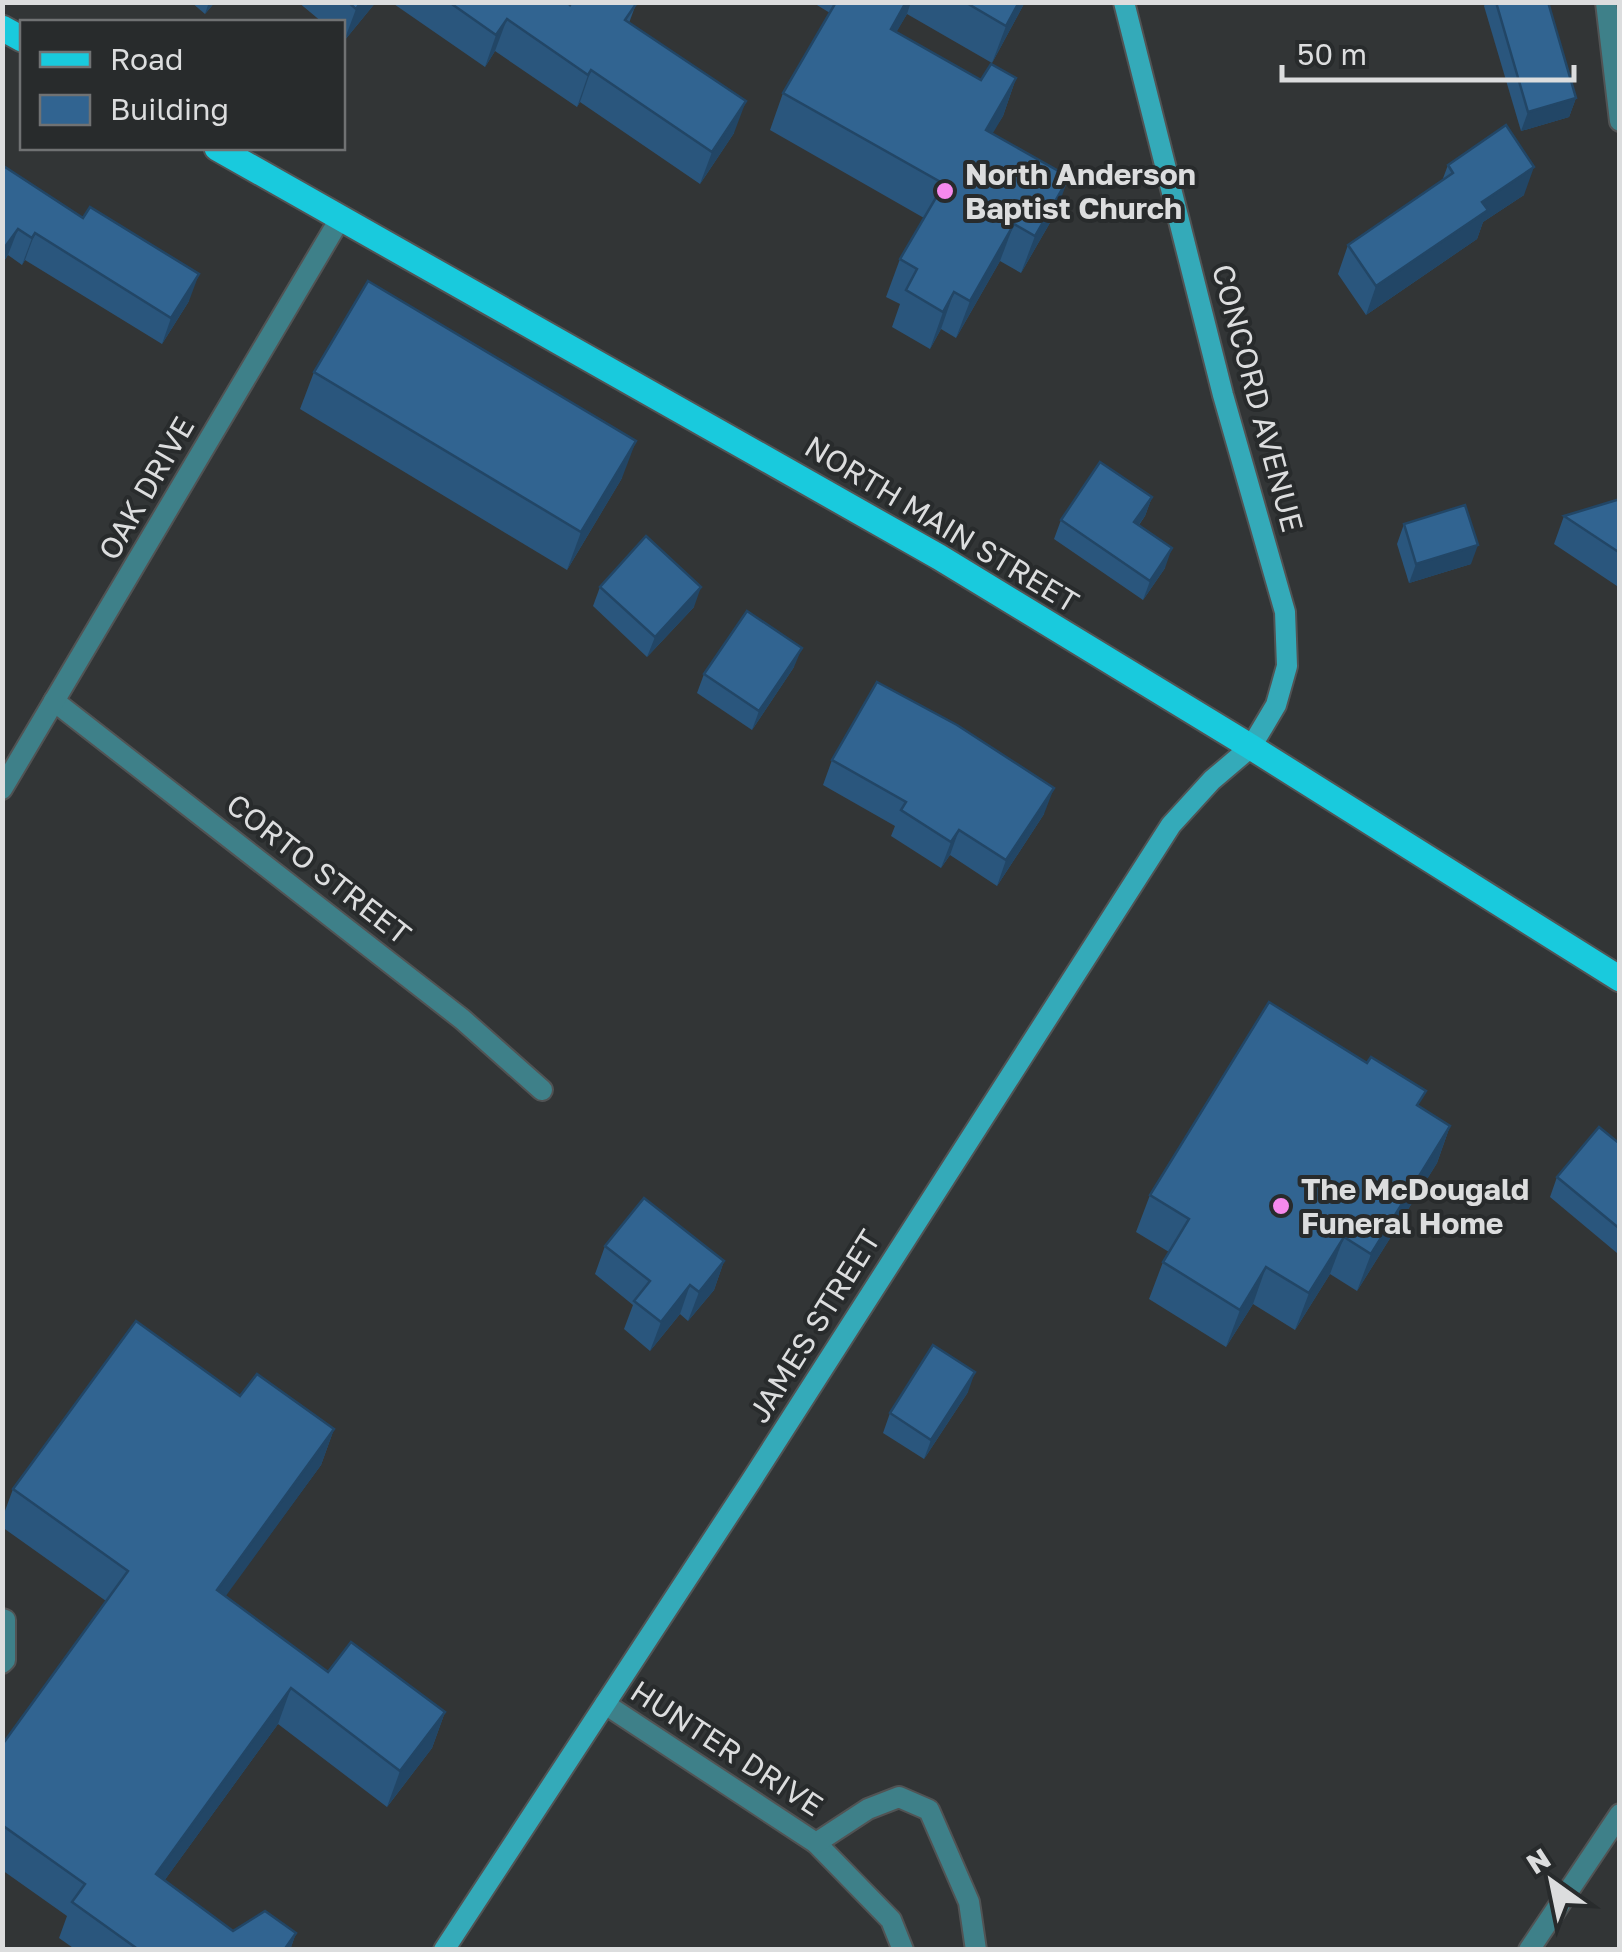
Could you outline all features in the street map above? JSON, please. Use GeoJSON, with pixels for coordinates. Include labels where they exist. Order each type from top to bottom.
{"type":"FeatureCollection","features":[{"type":"Feature","properties":{"kind":"main road","name":"NORTH MAIN STREET"},"geometry":{"type":"LineString","coordinates":[[221,150],[939,557],[1620,979]]}},
{"type":"Feature","properties":{"kind":"street","name":"CONCORD AVENUE"},"geometry":{"type":"LineString","coordinates":[[1124,2],[1223,395],[1286,612],[1287,666],[1276,706],[1251,747]]}},
{"type":"Feature","properties":{"kind":"street"},"geometry":{"type":"LineString","coordinates":[[1606,2],[1620,121]]}},
{"type":"Feature","properties":{"kind":"street","name":"OAK DRIVE"},"geometry":{"type":"LineString","coordinates":[[2,789],[341,217]]}},
{"type":"Feature","properties":{"kind":"street","name":"CORTO STREET"},"geometry":{"type":"LineString","coordinates":[[54,701],[447,1007],[542,1090]]}},
{"type":"Feature","properties":{"kind":"street","name":"JAMES STREET"},"geometry":{"type":"LineString","coordinates":[[444,1950],[751,1481],[1171,825],[1212,780],[1251,747]]}},
{"type":"Feature","properties":{"kind":"street"},"geometry":{"type":"LineString","coordinates":[[2,1618],[2,1663]]}},
{"type":"Feature","properties":{"kind":"street","name":"HUNTER DRIVE"},"geometry":{"type":"LineString","coordinates":[[604,1704],[816,1843],[891,1920],[903,1950]]}},
{"type":"Feature","properties":{"kind":"street","name":"HUNTER DRIVE"},"geometry":{"type":"LineString","coordinates":[[816,1843],[868,1809],[899,1797],[929,1810],[969,1902],[976,1950]]}},
{"type":"Feature","properties":{"kind":"street"},"geometry":{"type":"LineString","coordinates":[[1529,1950],[1620,1814]]}},
{"type":"Feature","properties":{"kind":"building"},"geometry":{"type":"Polygon","coordinates":[[[449,2],[633,2],[636,4],[625,20],[746,101],[712,152],[507,19],[496,35],[449,2]]]}},
{"type":"Feature","properties":{"kind":"building","name":"North Anderson Baptist Church"},"geometry":{"type":"Polygon","coordinates":[[[836,2],[906,2],[891,29],[981,80],[991,64],[1016,78],[986,130],[1069,177],[1035,236],[1014,224],[970,301],[954,292],[943,312],[906,290],[917,269],[900,259],[944,184],[783,93],[836,2]]]}},
{"type":"Feature","properties":{"kind":"building"},"geometry":{"type":"Polygon","coordinates":[[[965,2],[1019,2],[1006,26],[965,2]]]}},
{"type":"Feature","properties":{"kind":"building"},"geometry":{"type":"Polygon","coordinates":[[[1496,2],[1548,2],[1576,98],[1528,112],[1496,2]]]}},
{"type":"Feature","properties":{"kind":"building"},"geometry":{"type":"Polygon","coordinates":[[[1506,125],[1534,167],[1482,202],[1488,210],[1376,286],[1348,245],[1453,173],[1448,165],[1506,125]]]}},
{"type":"Feature","properties":{"kind":"building"},"geometry":{"type":"Polygon","coordinates":[[[2,165],[83,218],[90,207],[199,274],[171,318],[35,233],[32,238],[18,229],[2,251],[2,165]]]}},
{"type":"Feature","properties":{"kind":"building"},"geometry":{"type":"Polygon","coordinates":[[[368,281],[636,441],[581,532],[314,372],[368,281]]]}},
{"type":"Feature","properties":{"kind":"building"},"geometry":{"type":"Polygon","coordinates":[[[1100,462],[1152,497],[1134,522],[1172,548],[1150,581],[1061,520],[1100,462]]]}},
{"type":"Feature","properties":{"kind":"building"},"geometry":{"type":"Polygon","coordinates":[[[1620,499],[1620,553],[1564,516],[1620,499]]]}},
{"type":"Feature","properties":{"kind":"building"},"geometry":{"type":"Polygon","coordinates":[[[1465,505],[1478,545],[1416,564],[1404,524],[1465,505]]]}},
{"type":"Feature","properties":{"kind":"building"},"geometry":{"type":"Polygon","coordinates":[[[646,536],[701,587],[655,637],[600,587],[646,536]]]}},
{"type":"Feature","properties":{"kind":"building"},"geometry":{"type":"Polygon","coordinates":[[[747,611],[802,648],[759,711],[704,674],[747,611]]]}},
{"type":"Feature","properties":{"kind":"building"},"geometry":{"type":"Polygon","coordinates":[[[877,682],[957,725],[1054,788],[1006,860],[959,830],[951,842],[901,810],[906,802],[832,760],[877,682]]]}},
{"type":"Feature","properties":{"kind":"building","name":"The McDougald Funeral Home"},"geometry":{"type":"Polygon","coordinates":[[[1269,1002],[1367,1063],[1371,1057],[1426,1091],[1417,1105],[1450,1126],[1371,1254],[1344,1237],[1309,1293],[1266,1267],[1240,1310],[1163,1262],[1189,1219],[1150,1195],[1269,1002]]]}},
{"type":"Feature","properties":{"kind":"building"},"geometry":{"type":"Polygon","coordinates":[[[1599,1127],[1620,1144],[1620,1229],[1557,1177],[1599,1127]]]}},
{"type":"Feature","properties":{"kind":"building"},"geometry":{"type":"Polygon","coordinates":[[[644,1198],[724,1261],[699,1292],[690,1285],[661,1322],[634,1301],[650,1281],[605,1246],[644,1198]]]}},
{"type":"Feature","properties":{"kind":"building"},"geometry":{"type":"Polygon","coordinates":[[[136,1321],[240,1396],[257,1374],[334,1429],[217,1590],[328,1672],[351,1642],[445,1712],[400,1771],[291,1688],[156,1874],[233,1931],[265,1911],[296,1933],[284,1950],[139,1950],[72,1902],[85,1884],[2,1825],[2,1745],[128,1571],[13,1489],[136,1321]]]}},
{"type":"Feature","properties":{"kind":"building"},"geometry":{"type":"Polygon","coordinates":[[[933,1345],[975,1372],[931,1440],[890,1413],[933,1345]]]}},
{"type":"Feature","properties":{"kind":"place","name":"North Anderson Baptist Church"},"geometry":{"type":"Point","coordinates":[945,191]}},
{"type":"Feature","properties":{"kind":"place","name":"The McDougald Funeral Home"},"geometry":{"type":"Point","coordinates":[1281,1206]}}]}
